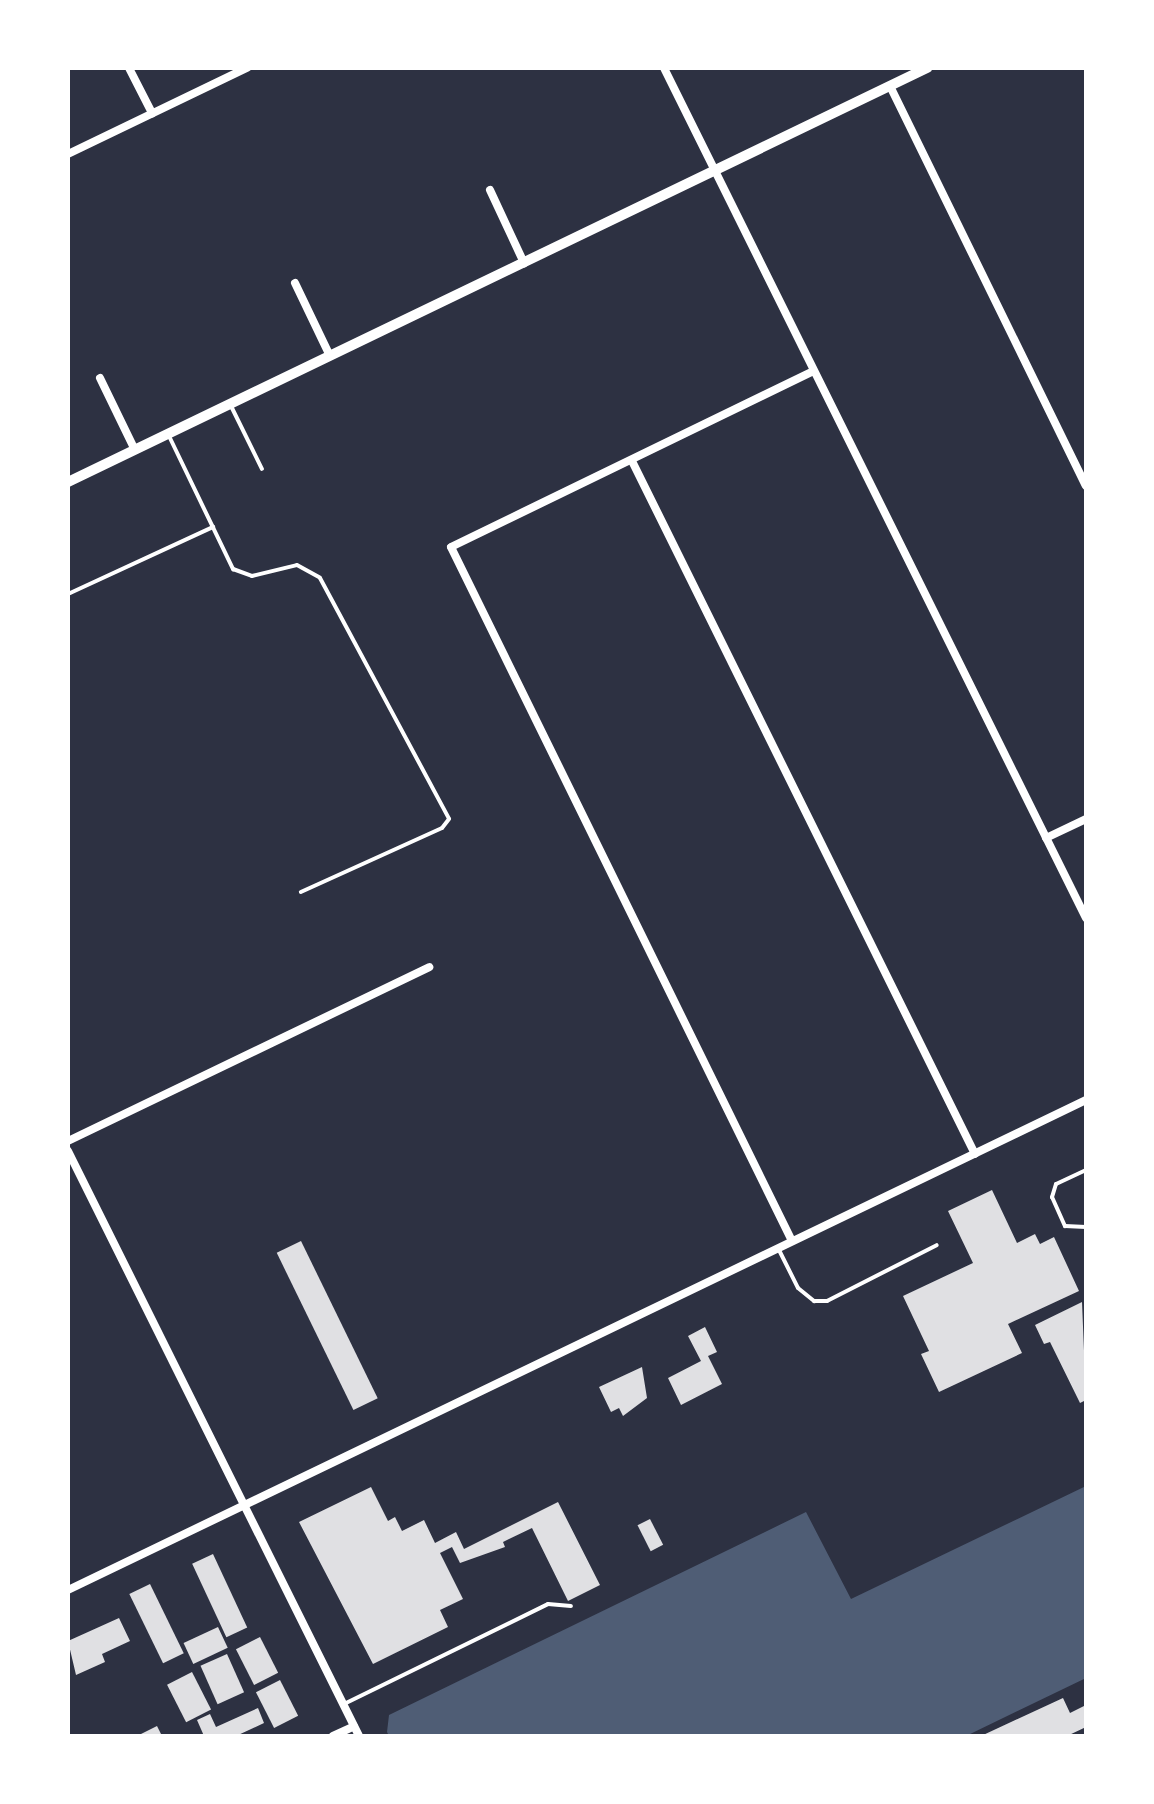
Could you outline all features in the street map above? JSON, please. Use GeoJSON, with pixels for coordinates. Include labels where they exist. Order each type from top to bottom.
{"type":"FeatureCollection","features":[{"type":"Feature","properties":{"kind":"street"},"geometry":{"type":"LineString","coordinates":[[129,68],[152,113]]}},
{"type":"Feature","properties":{"kind":"street"},"geometry":{"type":"LineString","coordinates":[[68,154],[247,68]]}},
{"type":"Feature","properties":{"kind":"street"},"geometry":{"type":"LineString","coordinates":[[664,68],[812,372],[1086,918]]}},
{"type":"Feature","properties":{"kind":"street"},"geometry":{"type":"LineString","coordinates":[[68,482],[927,68]]}},
{"type":"Feature","properties":{"kind":"street"},"geometry":{"type":"LineString","coordinates":[[890,86],[1086,486]]}},
{"type":"Feature","properties":{"kind":"street"},"geometry":{"type":"LineString","coordinates":[[490,190],[524,263]]}},
{"type":"Feature","properties":{"kind":"street"},"geometry":{"type":"LineString","coordinates":[[295,283],[330,356]]}},
{"type":"Feature","properties":{"kind":"street"},"geometry":{"type":"LineString","coordinates":[[792,1241],[451,547],[812,372]]}},
{"type":"Feature","properties":{"kind":"street"},"geometry":{"type":"LineString","coordinates":[[100,378],[135,450]]}},
{"type":"Feature","properties":{"kind":"street"},"geometry":{"type":"LineString","coordinates":[[632,461],[975,1154]]}},
{"type":"Feature","properties":{"kind":"street"},"geometry":{"type":"LineString","coordinates":[[1046,838],[1086,819]]}},
{"type":"Feature","properties":{"kind":"street"},"geometry":{"type":"LineString","coordinates":[[68,1141],[429,967]]}},
{"type":"Feature","properties":{"kind":"street"},"geometry":{"type":"LineString","coordinates":[[68,1590],[1086,1100]]}},
{"type":"Feature","properties":{"kind":"street"},"geometry":{"type":"LineString","coordinates":[[68,1151],[359,1736]]}},
{"type":"Feature","properties":{"kind":"street"},"geometry":{"type":"LineString","coordinates":[[333,1736],[354,1726]]}},
{"type":"Feature","properties":{"kind":"lane"},"geometry":{"type":"LineString","coordinates":[[230,404],[262,469]]}},
{"type":"Feature","properties":{"kind":"lane"},"geometry":{"type":"LineString","coordinates":[[168,434],[233,569],[241,574],[297,565],[320,578],[449,819],[442,828],[301,892]]}},
{"type":"Feature","properties":{"kind":"lane"},"geometry":{"type":"LineString","coordinates":[[68,594],[213,527]]}},
{"type":"Feature","properties":{"kind":"lane"},"geometry":{"type":"LineString","coordinates":[[1086,1170],[1056,1184],[1052,1197],[1065,1226],[1086,1227]]}},
{"type":"Feature","properties":{"kind":"lane"},"geometry":{"type":"LineString","coordinates":[[778,1248],[798,1288],[814,1301],[827,1301],[937,1245]]}},
{"type":"Feature","properties":{"kind":"lane"},"geometry":{"type":"LineString","coordinates":[[344,1704],[548,1604],[571,1606]]}},
{"type":"Feature","properties":{"kind":"water"},"geometry":{"type":"Polygon","coordinates":[[[1086,1486],[1086,1678],[966,1736],[389,1736],[387,1732],[389,1715],[806,1512],[851,1599],[1086,1486]]]}},
{"type":"Feature","properties":{"kind":"building"},"geometry":{"type":"Polygon","coordinates":[[[992,1190],[1017,1243],[1035,1234],[1040,1244],[1054,1237],[1079,1291],[1008,1324],[1022,1353],[939,1392],[921,1354],[929,1351],[903,1296],[973,1263],[948,1211],[992,1190]]]}},
{"type":"Feature","properties":{"kind":"building"},"geometry":{"type":"Polygon","coordinates":[[[301,1241],[378,1398],[353,1410],[277,1253],[301,1241]]]}},
{"type":"Feature","properties":{"kind":"building"},"geometry":{"type":"Polygon","coordinates":[[[1082,1302],[1086,1400],[1080,1403],[1050,1342],[1044,1344],[1035,1325],[1082,1302]]]}},
{"type":"Feature","properties":{"kind":"building"},"geometry":{"type":"Polygon","coordinates":[[[705,1327],[717,1352],[708,1356],[722,1384],[681,1405],[668,1378],[701,1361],[688,1336],[705,1327]]]}},
{"type":"Feature","properties":{"kind":"building"},"geometry":{"type":"Polygon","coordinates":[[[642,1367],[647,1398],[623,1416],[619,1408],[611,1412],[599,1387],[642,1367]]]}},
{"type":"Feature","properties":{"kind":"building"},"geometry":{"type":"Polygon","coordinates":[[[371,1487],[388,1521],[395,1517],[402,1531],[424,1520],[435,1543],[456,1532],[464,1549],[558,1502],[600,1585],[568,1601],[532,1528],[503,1542],[505,1547],[460,1563],[452,1547],[440,1553],[463,1599],[440,1610],[448,1627],[373,1664],[299,1522],[371,1487]]]}},
{"type":"Feature","properties":{"kind":"building"},"geometry":{"type":"Polygon","coordinates":[[[650,1519],[663,1545],[651,1551],[638,1525],[650,1519]]]}},
{"type":"Feature","properties":{"kind":"building"},"geometry":{"type":"Polygon","coordinates":[[[213,1554],[247,1627],[226,1637],[192,1564],[213,1554]]]}},
{"type":"Feature","properties":{"kind":"building"},"geometry":{"type":"Polygon","coordinates":[[[150,1584],[184,1653],[163,1663],[129,1594],[150,1584]]]}},
{"type":"Feature","properties":{"kind":"building"},"geometry":{"type":"Polygon","coordinates":[[[119,1618],[130,1641],[102,1654],[105,1662],[76,1675],[68,1641],[119,1618]]]}},
{"type":"Feature","properties":{"kind":"building"},"geometry":{"type":"Polygon","coordinates":[[[218,1627],[228,1648],[193,1664],[184,1643],[218,1627]]]}},
{"type":"Feature","properties":{"kind":"building"},"geometry":{"type":"Polygon","coordinates":[[[260,1637],[278,1673],[254,1685],[236,1649],[260,1637]]]}},
{"type":"Feature","properties":{"kind":"building"},"geometry":{"type":"Polygon","coordinates":[[[227,1654],[244,1692],[218,1704],[201,1666],[227,1654]]]}},
{"type":"Feature","properties":{"kind":"building"},"geometry":{"type":"Polygon","coordinates":[[[192,1672],[211,1709],[186,1722],[167,1685],[192,1672]]]}},
{"type":"Feature","properties":{"kind":"building"},"geometry":{"type":"Polygon","coordinates":[[[280,1680],[298,1716],[274,1728],[256,1692],[280,1680]]]}},
{"type":"Feature","properties":{"kind":"building"},"geometry":{"type":"Polygon","coordinates":[[[1063,1698],[1070,1713],[1086,1705],[1086,1727],[1067,1736],[981,1736],[1063,1698]]]}},
{"type":"Feature","properties":{"kind":"building"},"geometry":{"type":"Polygon","coordinates":[[[258,1708],[264,1723],[236,1736],[204,1736],[197,1720],[210,1714],[216,1727],[258,1708]]]}},
{"type":"Feature","properties":{"kind":"building"},"geometry":{"type":"Polygon","coordinates":[[[157,1726],[162,1736],[137,1736],[157,1726]]]}}]}
